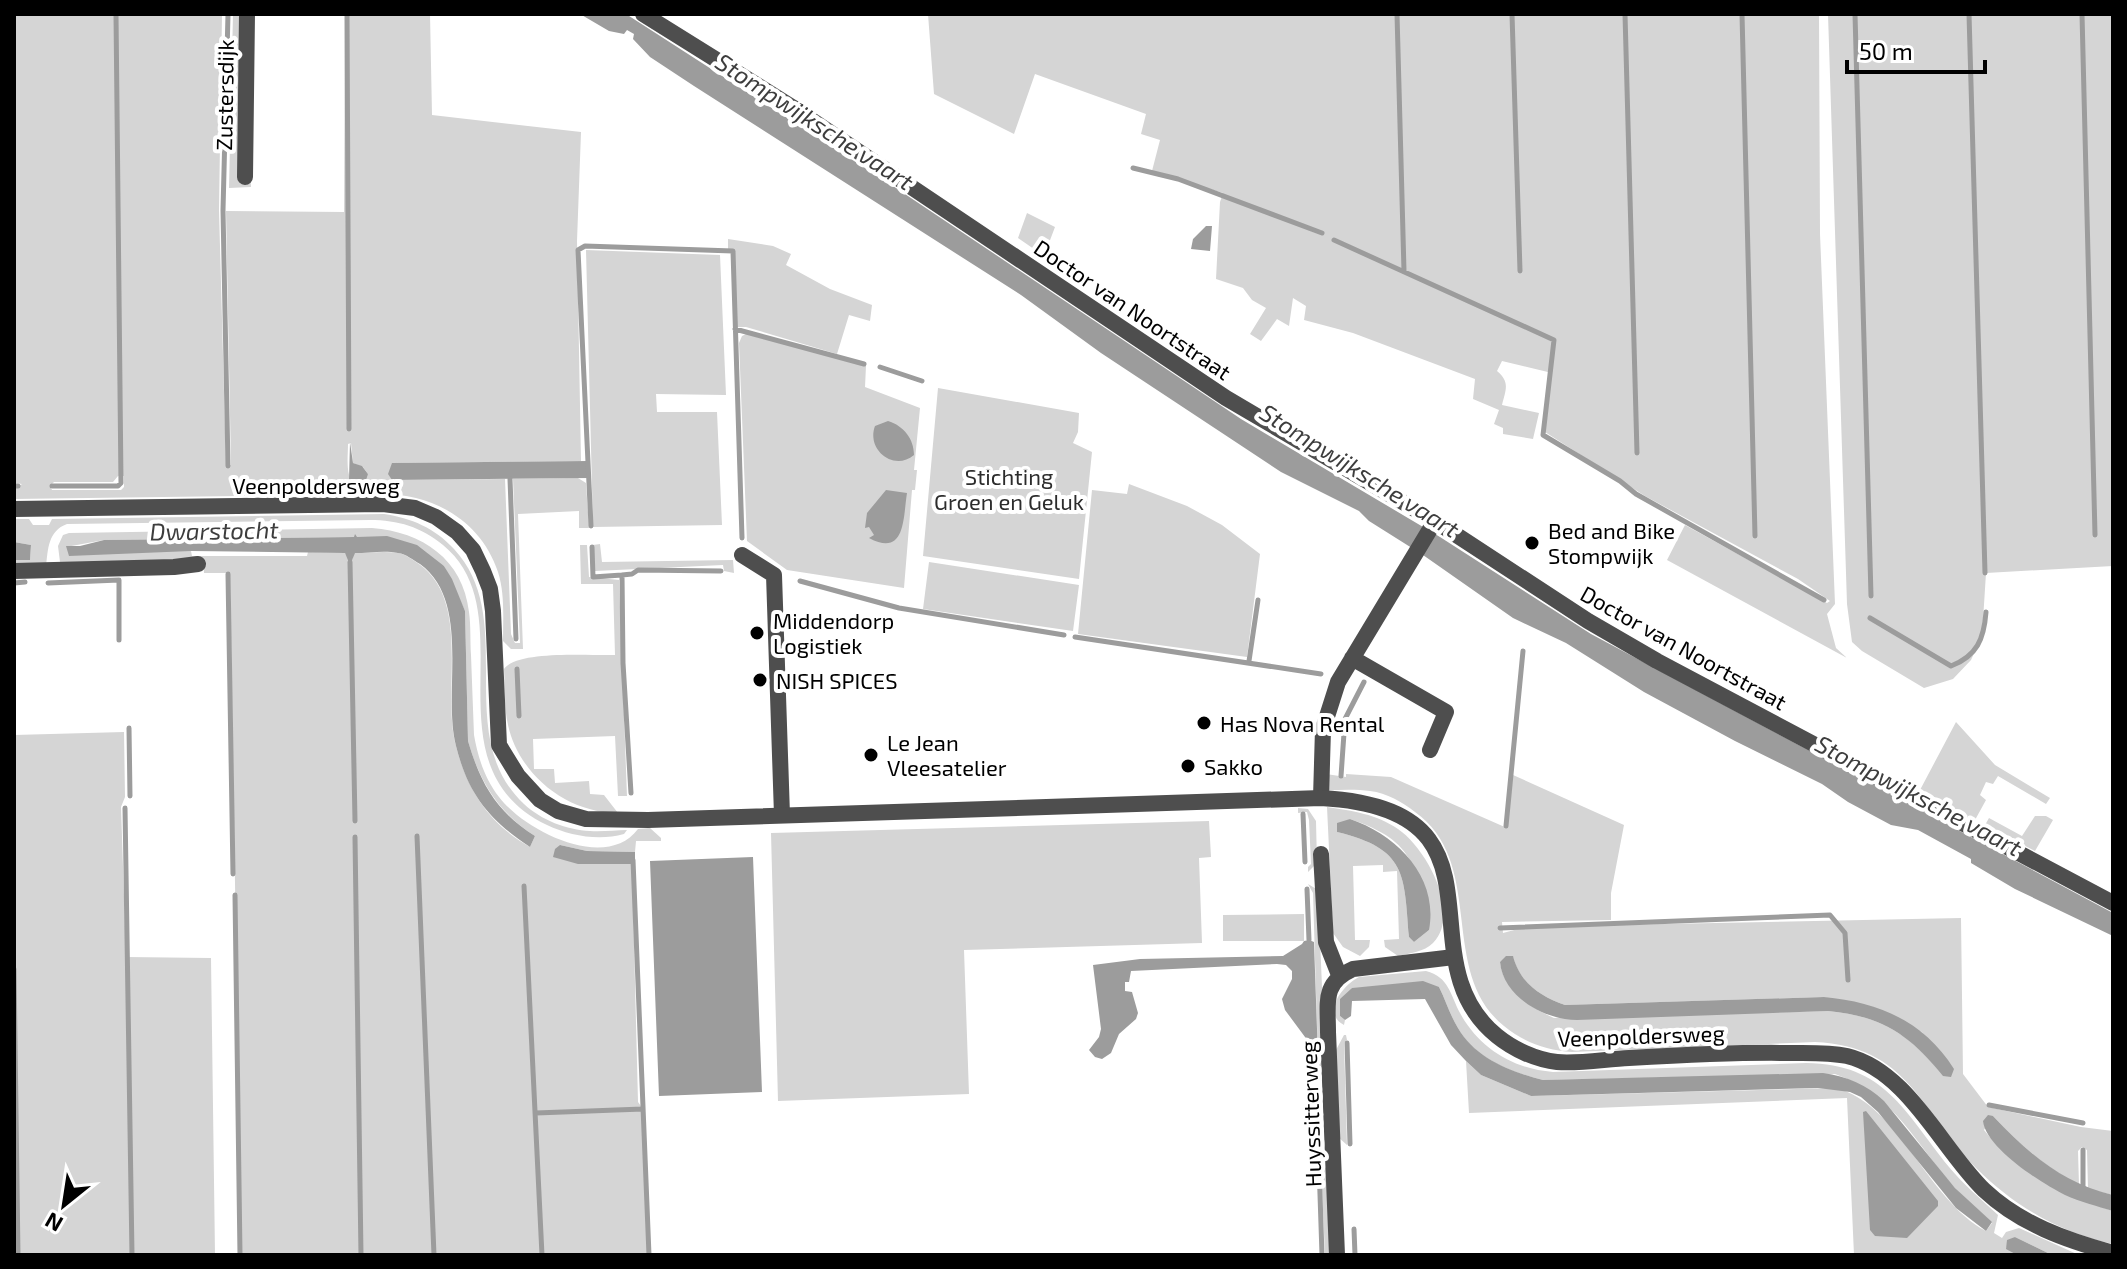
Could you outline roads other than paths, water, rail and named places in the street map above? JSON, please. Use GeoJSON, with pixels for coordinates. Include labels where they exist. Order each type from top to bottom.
{"type":"FeatureCollection","features":[{"type":"Feature","properties":{"kind":"street","name":"Zustersdijk"},"geometry":{"type":"LineString","coordinates":[[245,177],[247,14]]}},
{"type":"Feature","properties":{"kind":"street","name":"Doctor van Noortstraat"},"geometry":{"type":"LineString","coordinates":[[643,14],[792,107],[1226,398],[1588,621],[1657,661],[2108,900]]}},
{"type":"Feature","properties":{"kind":"street","name":"Veenpoldersweg"},"geometry":{"type":"LineString","coordinates":[[14,509],[383,504],[415,508],[436,517],[457,532],[473,550],[490,589],[499,745],[518,776],[540,800],[558,811],[586,819],[607,821],[1321,798],[1352,800],[1393,811],[1423,834],[1436,852],[1446,873],[1454,957],[1465,998],[1482,1024],[1512,1049],[1555,1062],[1828,1053],[1867,1063],[1899,1086],[1963,1168],[1986,1192],[2040,1229],[2068,1241],[2113,1253]]}},
{"type":"Feature","properties":{"kind":"street"},"geometry":{"type":"LineString","coordinates":[[1321,798],[1323,729],[1338,682],[1432,525]]}},
{"type":"Feature","properties":{"kind":"street"},"geometry":{"type":"LineString","coordinates":[[742,555],[774,575],[782,815]]}},
{"type":"Feature","properties":{"kind":"street"},"geometry":{"type":"LineString","coordinates":[[14,571],[198,564]]}},
{"type":"Feature","properties":{"kind":"street"},"geometry":{"type":"LineString","coordinates":[[1352,658],[1446,712],[1430,750]]}},
{"type":"Feature","properties":{"kind":"street"},"geometry":{"type":"LineString","coordinates":[[1321,854],[1326,942],[1339,975],[1353,969],[1454,957]]}},
{"type":"Feature","properties":{"kind":"street","name":"Huyssitterweg"},"geometry":{"type":"LineString","coordinates":[[1337,1255],[1328,998],[1331,985],[1339,975]]}},
{"type":"Feature","properties":{"kind":"waterway"},"geometry":{"type":"LineString","coordinates":[[52,486],[118,486],[121,483],[116,14]]}},
{"type":"Feature","properties":{"kind":"waterway"},"geometry":{"type":"LineString","coordinates":[[228,14],[223,210],[228,466]]}},
{"type":"Feature","properties":{"kind":"waterway"},"geometry":{"type":"LineString","coordinates":[[347,14],[349,429]]}},
{"type":"Feature","properties":{"kind":"waterway"},"geometry":{"type":"LineString","coordinates":[[1397,14],[1404,271]]}},
{"type":"Feature","properties":{"kind":"waterway"},"geometry":{"type":"LineString","coordinates":[[1512,14],[1520,271]]}},
{"type":"Feature","properties":{"kind":"waterway"},"geometry":{"type":"LineString","coordinates":[[1625,14],[1637,453]]}},
{"type":"Feature","properties":{"kind":"waterway"},"geometry":{"type":"LineString","coordinates":[[1742,14],[1755,536]]}},
{"type":"Feature","properties":{"kind":"waterway"},"geometry":{"type":"LineString","coordinates":[[1855,14],[1871,596]]}},
{"type":"Feature","properties":{"kind":"waterway"},"geometry":{"type":"LineString","coordinates":[[1969,14],[1985,573]]}},
{"type":"Feature","properties":{"kind":"waterway"},"geometry":{"type":"LineString","coordinates":[[2082,14],[2095,535]]}},
{"type":"Feature","properties":{"kind":"waterway"},"geometry":{"type":"LineString","coordinates":[[1133,168],[1178,179],[1322,233]]}},
{"type":"Feature","properties":{"kind":"waterway"},"geometry":{"type":"LineString","coordinates":[[1334,240],[1554,340],[1543,435],[1620,481],[1636,494],[1824,600]]}},
{"type":"Feature","properties":{"kind":"waterway"},"geometry":{"type":"LineString","coordinates":[[591,526],[578,250],[585,246],[733,251],[742,538]]}},
{"type":"Feature","properties":{"kind":"waterway"},"geometry":{"type":"LineString","coordinates":[[735,329],[864,364]]}},
{"type":"Feature","properties":{"kind":"waterway"},"geometry":{"type":"LineString","coordinates":[[880,367],[922,381]]}},
{"type":"Feature","properties":{"kind":"waterway"},"geometry":{"type":"LineString","coordinates":[[510,479],[516,639]]}},
{"type":"Feature","properties":{"kind":"waterway"},"geometry":{"type":"LineString","coordinates":[[592,547],[593,577],[622,575],[623,663],[631,793]]}},
{"type":"Feature","properties":{"kind":"waterway"},"geometry":{"type":"LineString","coordinates":[[350,562],[355,821]]}},
{"type":"Feature","properties":{"kind":"waterway"},"geometry":{"type":"LineString","coordinates":[[622,575],[638,570],[721,571]]}},
{"type":"Feature","properties":{"kind":"waterway"},"geometry":{"type":"LineString","coordinates":[[228,574],[233,874]]}},
{"type":"Feature","properties":{"kind":"waterway"},"geometry":{"type":"LineString","coordinates":[[48,583],[119,580],[119,640]]}},
{"type":"Feature","properties":{"kind":"waterway"},"geometry":{"type":"LineString","coordinates":[[800,581],[899,608],[1064,635]]}},
{"type":"Feature","properties":{"kind":"waterway"},"geometry":{"type":"LineString","coordinates":[[14,583],[25,582]]}},
{"type":"Feature","properties":{"kind":"waterway"},"geometry":{"type":"LineString","coordinates":[[1249,661],[1258,600]]}},
{"type":"Feature","properties":{"kind":"waterway"},"geometry":{"type":"LineString","coordinates":[[1870,618],[1951,666],[1967,657],[1978,645],[1986,612]]}},
{"type":"Feature","properties":{"kind":"waterway"},"geometry":{"type":"LineString","coordinates":[[1075,637],[1321,674]]}},
{"type":"Feature","properties":{"kind":"waterway"},"geometry":{"type":"LineString","coordinates":[[1506,826],[1523,651]]}},
{"type":"Feature","properties":{"kind":"waterway"},"geometry":{"type":"LineString","coordinates":[[517,669],[519,716]]}},
{"type":"Feature","properties":{"kind":"waterway"},"geometry":{"type":"LineString","coordinates":[[1341,776],[1345,719],[1364,682]]}},
{"type":"Feature","properties":{"kind":"waterway"},"geometry":{"type":"LineString","coordinates":[[129,728],[130,796]]}},
{"type":"Feature","properties":{"kind":"waterway"},"geometry":{"type":"LineString","coordinates":[[125,808],[132,1255]]}},
{"type":"Feature","properties":{"kind":"waterway"},"geometry":{"type":"LineString","coordinates":[[1303,814],[1305,862]]}},
{"type":"Feature","properties":{"kind":"waterway"},"geometry":{"type":"LineString","coordinates":[[417,836],[434,1255]]}},
{"type":"Feature","properties":{"kind":"waterway"},"geometry":{"type":"LineString","coordinates":[[355,837],[361,1255]]}},
{"type":"Feature","properties":{"kind":"waterway"},"geometry":{"type":"LineString","coordinates":[[633,860],[649,1255]]}},
{"type":"Feature","properties":{"kind":"waterway"},"geometry":{"type":"LineString","coordinates":[[524,886],[542,1255]]}},
{"type":"Feature","properties":{"kind":"waterway"},"geometry":{"type":"LineString","coordinates":[[1307,889],[1309,940]]}},
{"type":"Feature","properties":{"kind":"waterway"},"geometry":{"type":"LineString","coordinates":[[235,895],[240,1255]]}},
{"type":"Feature","properties":{"kind":"waterway"},"geometry":{"type":"LineString","coordinates":[[1500,928],[1830,915],[1845,933],[1848,980]]}},
{"type":"Feature","properties":{"kind":"waterway"},"geometry":{"type":"LineString","coordinates":[[14,969],[18,1255]]}},
{"type":"Feature","properties":{"kind":"waterway"},"geometry":{"type":"LineString","coordinates":[[1347,1043],[1350,1144]]}},
{"type":"Feature","properties":{"kind":"waterway"},"geometry":{"type":"LineString","coordinates":[[1316,1091],[1318,1137]]}},
{"type":"Feature","properties":{"kind":"waterway"},"geometry":{"type":"LineString","coordinates":[[1989,1105],[2083,1123]]}},
{"type":"Feature","properties":{"kind":"waterway"},"geometry":{"type":"LineString","coordinates":[[536,1113],[643,1109]]}},
{"type":"Feature","properties":{"kind":"waterway"},"geometry":{"type":"LineString","coordinates":[[2083,1150],[2083,1187]]}},
{"type":"Feature","properties":{"kind":"waterway"},"geometry":{"type":"LineString","coordinates":[[1319,1164],[1322,1255]]}},
{"type":"Feature","properties":{"kind":"waterway"},"geometry":{"type":"LineString","coordinates":[[1354,1229],[1355,1255]]}},
{"type":"Feature","properties":{"kind":"place","name":"Bed and Bike Stompwijk"},"geometry":{"type":"Point","coordinates":[1532,543]}},
{"type":"Feature","properties":{"kind":"place","name":"Middendorp Logistiek"},"geometry":{"type":"Point","coordinates":[757,633]}},
{"type":"Feature","properties":{"kind":"place","name":"NISH SPICES"},"geometry":{"type":"Point","coordinates":[760,680]}},
{"type":"Feature","properties":{"kind":"place","name":"Has Nova Rental"},"geometry":{"type":"Point","coordinates":[1204,723]}},
{"type":"Feature","properties":{"kind":"place","name":"Le Jean Vleesatelier"},"geometry":{"type":"Point","coordinates":[871,755]}},
{"type":"Feature","properties":{"kind":"place","name":"Sakko"},"geometry":{"type":"Point","coordinates":[1188,766]}},
{"type":"Feature","properties":{"kind":"water label","name":"Stompwijksche vaart"},"geometry":{"type":"Point","coordinates":[815,121]}},
{"type":"Feature","properties":{"kind":"water label","name":"Stompwijksche vaart"},"geometry":{"type":"Point","coordinates":[1360,470]}},
{"type":"Feature","properties":{"kind":"water label","name":"Dwarstocht"},"geometry":{"type":"Point","coordinates":[214,530]}},
{"type":"Feature","properties":{"kind":"water label","name":"Stompwijksche vaart"},"geometry":{"type":"Point","coordinates":[1919,795]}},
{"type":"Feature","properties":{"kind":"park label","name":"Stichting Groen en Geluk"},"geometry":{"type":"Point","coordinates":[1009,488]}}]}
